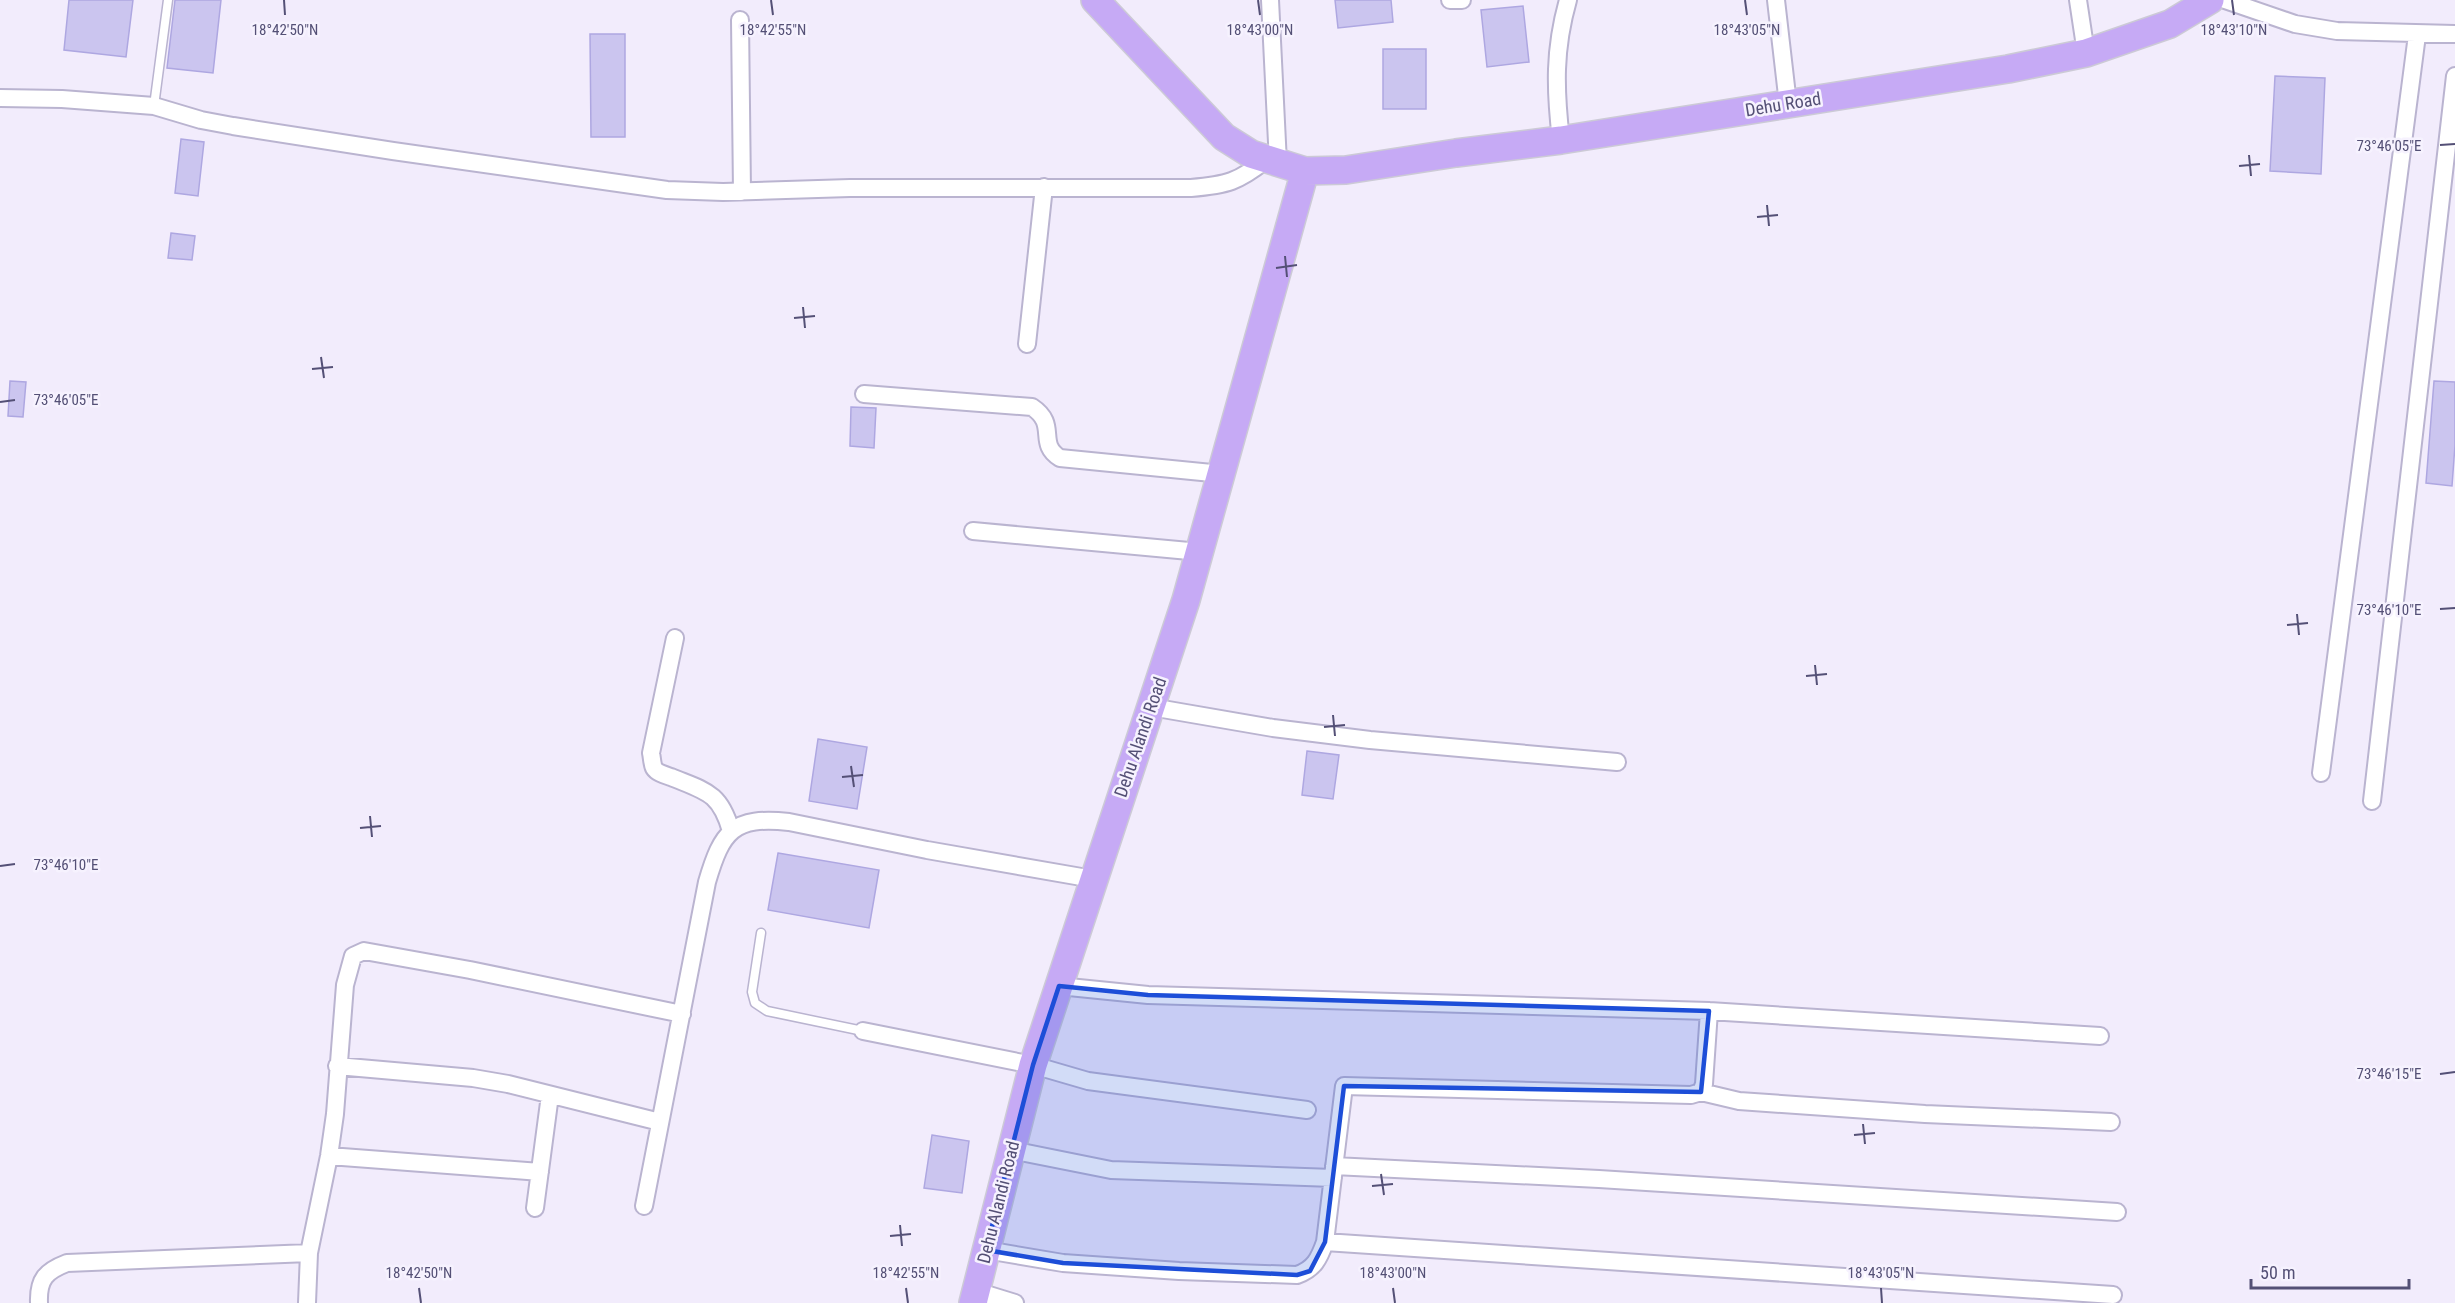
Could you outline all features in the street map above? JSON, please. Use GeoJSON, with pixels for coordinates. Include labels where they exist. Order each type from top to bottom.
{"type":"FeatureCollection","features":[{"type":"Feature","properties":{"kind":"main road","name":"Dehu Road"},"geometry":{"type":"LineString","coordinates":[[1095,0],[1224,137],[1251,154],[1305,171],[1346,171],[1456,153],[1561,140],[2008,69],[2086,53],[2170,24],[2210,0]]}},
{"type":"Feature","properties":{"kind":"main road","name":"Dehu Alandi Road"},"geometry":{"type":"LineString","coordinates":[[974,1297],[1033,1065],[1200,552],[1305,171]]}},
{"type":"Feature","properties":{"kind":"street"},"geometry":{"type":"LineString","coordinates":[[0,98],[62,99],[154,106],[201,120],[393,151],[667,190],[742,192],[850,188],[1214,186],[1231,183],[1272,161],[1270,0]]}},
{"type":"Feature","properties":{"kind":"street"},"geometry":{"type":"LineString","coordinates":[[1450,0],[1462,0]]}},
{"type":"Feature","properties":{"kind":"street"},"geometry":{"type":"LineString","coordinates":[[1561,140],[1556,92],[1556,61],[1568,0]]}},
{"type":"Feature","properties":{"kind":"street"},"geometry":{"type":"LineString","coordinates":[[1776,0],[1788,104]]}},
{"type":"Feature","properties":{"kind":"street"},"geometry":{"type":"LineString","coordinates":[[2078,0],[2086,53]]}},
{"type":"Feature","properties":{"kind":"street"},"geometry":{"type":"LineString","coordinates":[[2225,0],[2295,24],[2337,31],[2417,35],[2455,34]]}},
{"type":"Feature","properties":{"kind":"street"},"geometry":{"type":"LineString","coordinates":[[740,20],[742,192]]}},
{"type":"Feature","properties":{"kind":"street"},"geometry":{"type":"LineString","coordinates":[[2321,773],[2417,35]]}},
{"type":"Feature","properties":{"kind":"street"},"geometry":{"type":"LineString","coordinates":[[2372,801],[2455,76]]}},
{"type":"Feature","properties":{"kind":"street"},"geometry":{"type":"LineString","coordinates":[[1028,344],[1044,187]]}},
{"type":"Feature","properties":{"kind":"street"},"geometry":{"type":"LineString","coordinates":[[864,394],[1032,407],[1041,413],[1046,421],[1047,440],[1052,453],[1060,458],[1222,474]]}},
{"type":"Feature","properties":{"kind":"street"},"geometry":{"type":"LineString","coordinates":[[974,531],[1200,552]]}},
{"type":"Feature","properties":{"kind":"street"},"geometry":{"type":"LineString","coordinates":[[675,638],[651,753],[654,768],[714,796],[731,831]]}},
{"type":"Feature","properties":{"kind":"street"},"geometry":{"type":"LineString","coordinates":[[1150,707],[1273,728],[1370,740],[1617,762]]}},
{"type":"Feature","properties":{"kind":"street"},"geometry":{"type":"LineString","coordinates":[[644,1206],[707,882],[719,845],[731,831],[749,822],[771,820],[789,822],[927,850],[1094,879]]}},
{"type":"Feature","properties":{"kind":"street"},"geometry":{"type":"LineString","coordinates":[[307,1303],[309,1253],[329,1156],[348,968],[354,956],[364,951],[682,1014]]}},
{"type":"Feature","properties":{"kind":"street"},"geometry":{"type":"LineString","coordinates":[[1059,986],[1148,995],[1709,1011],[2100,1036]]}},
{"type":"Feature","properties":{"kind":"street"},"geometry":{"type":"LineString","coordinates":[[1701,1092],[1706,1068],[1709,1011]]}},
{"type":"Feature","properties":{"kind":"street"},"geometry":{"type":"LineString","coordinates":[[863,1031],[1033,1065],[1088,1081],[1307,1110]]}},
{"type":"Feature","properties":{"kind":"street"},"geometry":{"type":"LineString","coordinates":[[337,1066],[473,1078],[508,1084],[660,1122]]}},
{"type":"Feature","properties":{"kind":"street"},"geometry":{"type":"LineString","coordinates":[[986,1250],[1063,1263],[1282,1276],[1310,1271],[1319,1258],[1325,1242],[1344,1086],[1691,1095],[1701,1092],[1739,1101],[1925,1114],[2111,1122]]}},
{"type":"Feature","properties":{"kind":"street"},"geometry":{"type":"LineString","coordinates":[[535,1208],[550,1095]]}},
{"type":"Feature","properties":{"kind":"street"},"geometry":{"type":"LineString","coordinates":[[1011,1150],[1111,1170],[1334,1172],[1599,1179],[2118,1212]]}},
{"type":"Feature","properties":{"kind":"street"},"geometry":{"type":"LineString","coordinates":[[329,1156],[540,1172]]}},
{"type":"Feature","properties":{"kind":"street"},"geometry":{"type":"LineString","coordinates":[[1325,1242],[2113,1295]]}},
{"type":"Feature","properties":{"kind":"street"},"geometry":{"type":"LineString","coordinates":[[39,1303],[42,1280],[51,1269],[67,1263],[309,1253]]}},
{"type":"Feature","properties":{"kind":"street"},"geometry":{"type":"LineString","coordinates":[[974,1297],[1014,1303]]}},
{"type":"Feature","properties":{"kind":"lane"},"geometry":{"type":"LineString","coordinates":[[154,106],[168,0]]}},
{"type":"Feature","properties":{"kind":"lane"},"geometry":{"type":"LineString","coordinates":[[762,933],[752,992],[755,1003],[767,1011],[863,1031]]}},
{"type":"Feature","properties":{"kind":"highlighted area"},"geometry":{"type":"Polygon","coordinates":[[[1059,986],[1148,995],[1709,1011],[1701,1092],[1344,1086],[1325,1242],[1310,1271],[1297,1275],[1063,1263],[986,1250],[1033,1065],[1059,986]]]}},
{"type":"Feature","properties":{"kind":"building"},"geometry":{"type":"Polygon","coordinates":[[[69,0],[133,0],[126,57],[64,50],[69,0]]]}},
{"type":"Feature","properties":{"kind":"building"},"geometry":{"type":"Polygon","coordinates":[[[175,0],[221,0],[213,73],[167,68],[175,0]]]}},
{"type":"Feature","properties":{"kind":"building"},"geometry":{"type":"Polygon","coordinates":[[[1335,0],[1391,0],[1393,22],[1338,28],[1335,0]]]}},
{"type":"Feature","properties":{"kind":"building"},"geometry":{"type":"Polygon","coordinates":[[[1523,6],[1529,62],[1487,67],[1481,10],[1523,6]]]}},
{"type":"Feature","properties":{"kind":"building"},"geometry":{"type":"Polygon","coordinates":[[[590,34],[625,34],[625,137],[591,137],[590,34]]]}},
{"type":"Feature","properties":{"kind":"building"},"geometry":{"type":"Polygon","coordinates":[[[1383,49],[1426,49],[1426,109],[1383,109],[1383,49]]]}},
{"type":"Feature","properties":{"kind":"building"},"geometry":{"type":"Polygon","coordinates":[[[2275,76],[2325,78],[2321,174],[2270,171],[2275,76]]]}},
{"type":"Feature","properties":{"kind":"building"},"geometry":{"type":"Polygon","coordinates":[[[181,139],[204,142],[198,196],[175,193],[181,139]]]}},
{"type":"Feature","properties":{"kind":"building"},"geometry":{"type":"Polygon","coordinates":[[[171,233],[195,236],[192,260],[168,258],[171,233]]]}},
{"type":"Feature","properties":{"kind":"building"},"geometry":{"type":"Polygon","coordinates":[[[10,381],[26,382],[23,417],[8,416],[10,381]]]}},
{"type":"Feature","properties":{"kind":"building"},"geometry":{"type":"Polygon","coordinates":[[[2434,381],[2455,382],[2455,445],[2452,486],[2426,483],[2434,381]]]}},
{"type":"Feature","properties":{"kind":"building"},"geometry":{"type":"Polygon","coordinates":[[[851,407],[876,408],[874,448],[850,446],[851,407]]]}},
{"type":"Feature","properties":{"kind":"building"},"geometry":{"type":"Polygon","coordinates":[[[818,739],[867,747],[857,809],[809,801],[818,739]]]}},
{"type":"Feature","properties":{"kind":"building"},"geometry":{"type":"Polygon","coordinates":[[[1307,751],[1339,755],[1333,799],[1302,795],[1307,751]]]}},
{"type":"Feature","properties":{"kind":"building"},"geometry":{"type":"Polygon","coordinates":[[[778,853],[879,870],[869,928],[768,910],[778,853]]]}},
{"type":"Feature","properties":{"kind":"building"},"geometry":{"type":"Polygon","coordinates":[[[932,1135],[969,1141],[962,1193],[924,1188],[932,1135]]]}}]}
